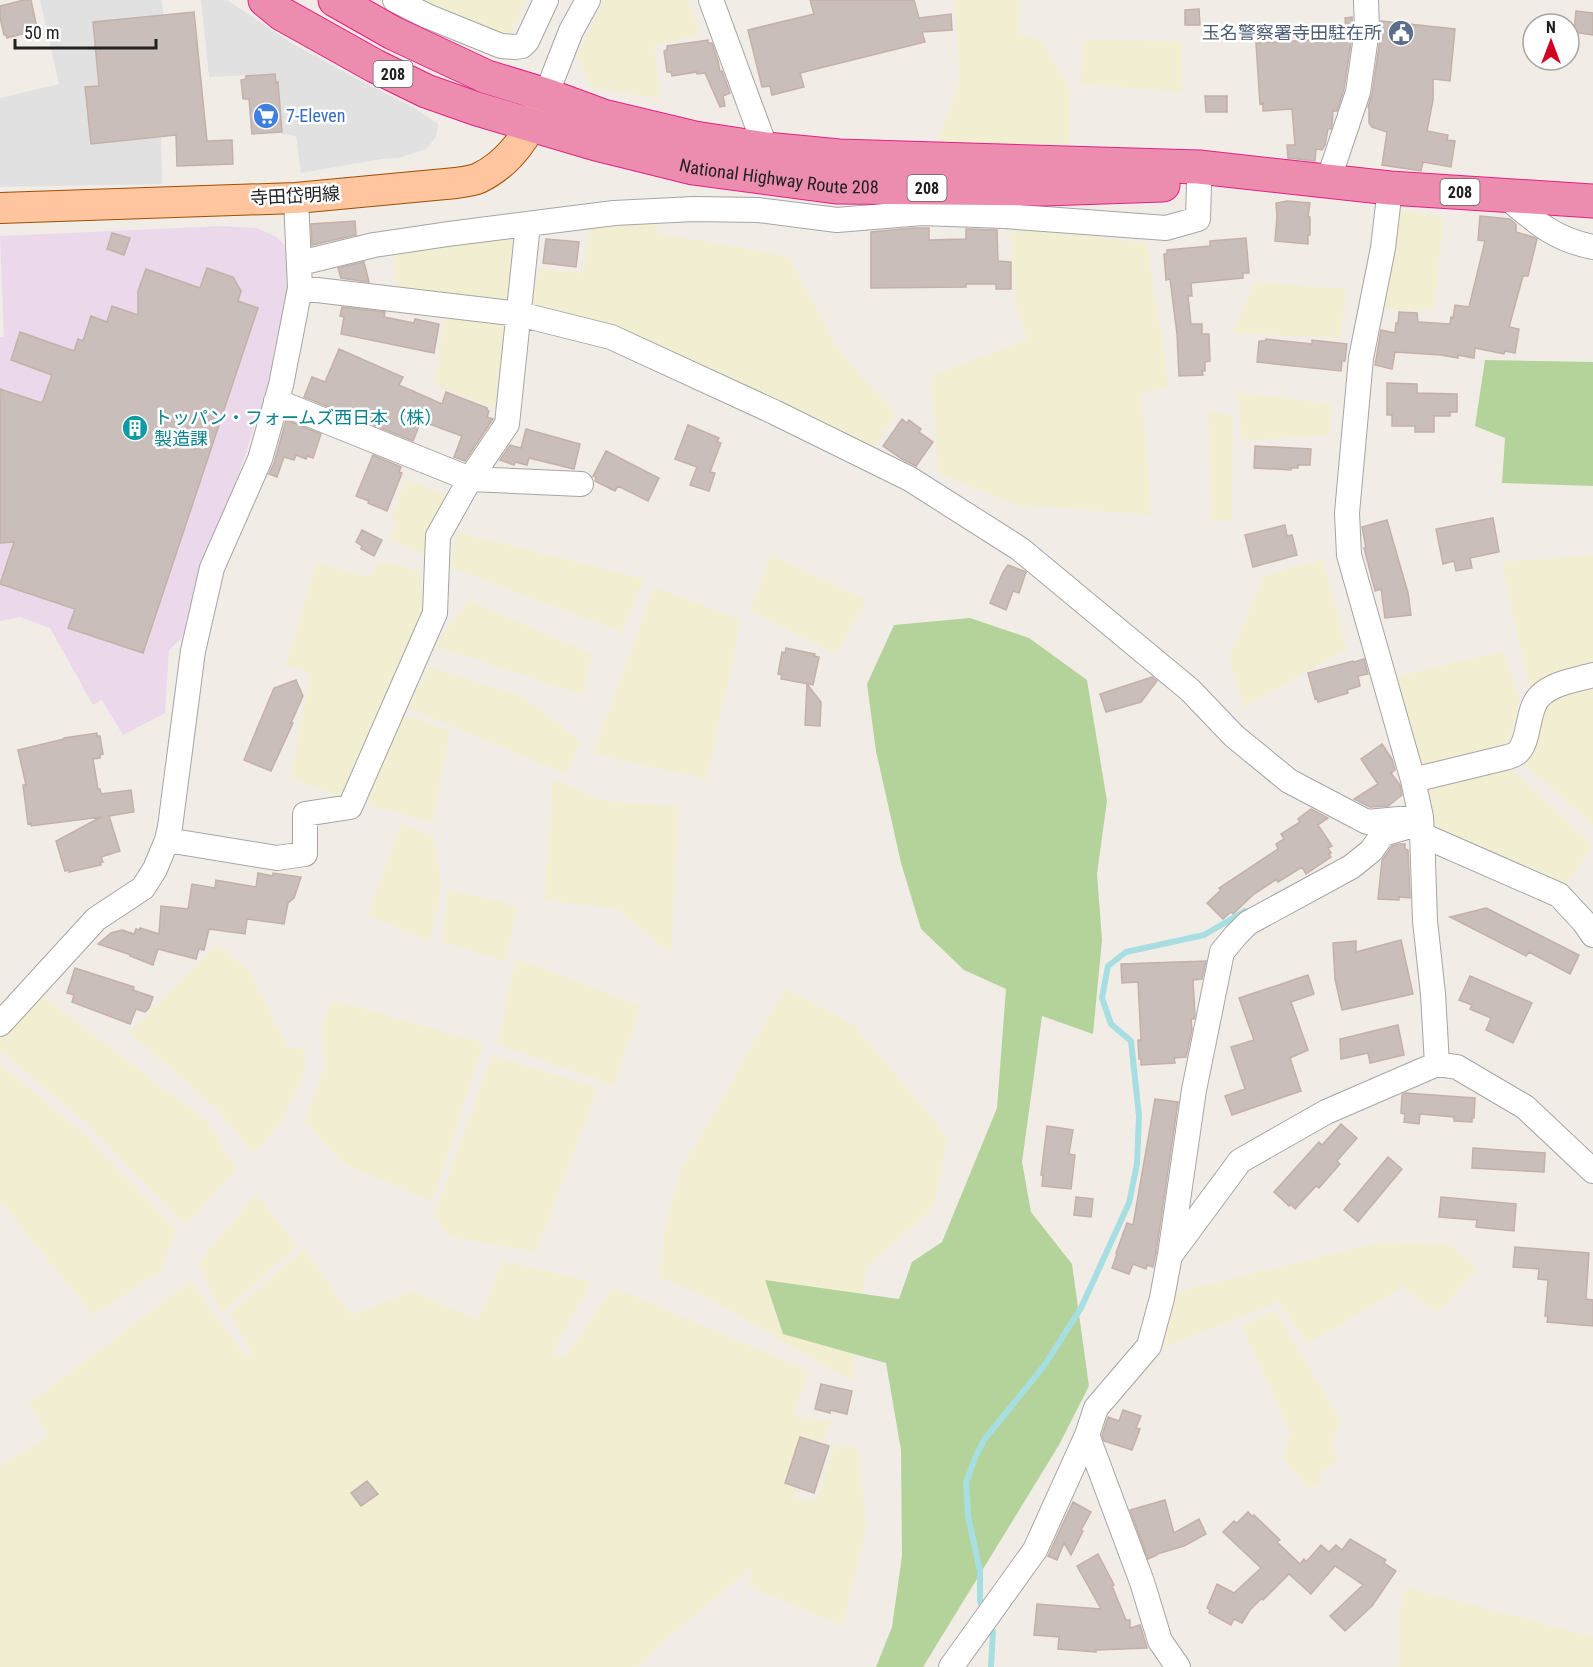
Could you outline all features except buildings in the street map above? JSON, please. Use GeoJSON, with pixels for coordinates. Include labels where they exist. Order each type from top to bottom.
{"type":"FeatureCollection","features":[{"type":"Feature","properties":{"kind":"highway","name":"National Highway Route 208"},"geometry":{"type":"LineString","coordinates":[[265,0],[282,14],[375,66],[426,91],[532,126],[693,168],[836,187],[1045,189],[1328,181]]}},
{"type":"Feature","properties":{"kind":"highway","name":"National Highway Route 208"},"geometry":{"type":"LineString","coordinates":[[334,0],[393,33],[487,77],[615,119],[695,138],[766,149],[862,157],[1199,167],[1389,188],[1593,201]]}},
{"type":"Feature","properties":{"kind":"main road","name":"寺田岱明線"},"geometry":{"type":"LineString","coordinates":[[0,208],[296,198],[477,179],[510,156],[532,126],[546,95]]}},
{"type":"Feature","properties":{"kind":"street"},"geometry":{"type":"LineString","coordinates":[[395,0],[501,46],[515,47],[522,46],[527,40],[546,0]]}},
{"type":"Feature","properties":{"kind":"street"},"geometry":{"type":"LineString","coordinates":[[546,95],[571,32],[588,0]]}},
{"type":"Feature","properties":{"kind":"street"},"geometry":{"type":"LineString","coordinates":[[711,0],[766,149]]}},
{"type":"Feature","properties":{"kind":"street"},"geometry":{"type":"LineString","coordinates":[[1328,181],[1358,92],[1367,30],[1366,0]]}},
{"type":"Feature","properties":{"kind":"street"},"geometry":{"type":"LineString","coordinates":[[300,263],[374,245],[614,213],[694,209],[758,210],[837,220],[922,213],[1005,216],[1166,228],[1198,219],[1199,184]]}},
{"type":"Feature","properties":{"kind":"street"},"geometry":{"type":"LineString","coordinates":[[836,187],[837,220]]}},
{"type":"Feature","properties":{"kind":"street"},"geometry":{"type":"LineString","coordinates":[[1389,188],[1383,248],[1360,358],[1347,513],[1349,555],[1413,780],[1422,835],[1559,895],[1593,934]]}},
{"type":"Feature","properties":{"kind":"street"},"geometry":{"type":"LineString","coordinates":[[1505,196],[1541,227],[1574,243],[1593,247]]}},
{"type":"Feature","properties":{"kind":"street"},"geometry":{"type":"LineString","coordinates":[[0,1024],[96,919],[143,888],[167,840],[193,651],[212,568],[260,459],[276,401],[300,288],[296,198]]}},
{"type":"Feature","properties":{"kind":"street"},"geometry":{"type":"LineString","coordinates":[[167,840],[277,858],[305,854],[305,814],[351,807],[435,613],[438,536],[471,479],[507,424],[528,224]]}},
{"type":"Feature","properties":{"kind":"street"},"geometry":{"type":"LineString","coordinates":[[300,288],[519,314],[610,337],[774,412],[910,479],[1020,549],[1190,690],[1234,736],[1288,781],[1367,822],[1421,823]]}},
{"type":"Feature","properties":{"kind":"street"},"geometry":{"type":"LineString","coordinates":[[276,401],[471,479],[581,484]]}},
{"type":"Feature","properties":{"kind":"street"},"geometry":{"type":"LineString","coordinates":[[1413,780],[1518,753],[1534,702],[1539,696],[1555,686],[1593,675]]}},
{"type":"Feature","properties":{"kind":"street"},"geometry":{"type":"LineString","coordinates":[[1421,823],[1425,921],[1433,994],[1437,1064]]}},
{"type":"Feature","properties":{"kind":"street"},"geometry":{"type":"LineString","coordinates":[[951,1667],[1035,1550],[1087,1435],[1096,1408],[1149,1346],[1162,1298],[1170,1255],[1194,1090],[1222,952],[1248,923],[1351,867],[1371,851],[1383,834],[1421,823]]}},
{"type":"Feature","properties":{"kind":"street"},"geometry":{"type":"LineString","coordinates":[[1170,1255],[1240,1161],[1326,1112],[1437,1064],[1457,1067],[1525,1107],[1593,1171]]}},
{"type":"Feature","properties":{"kind":"street"},"geometry":{"type":"LineString","coordinates":[[1087,1435],[1142,1582],[1160,1641],[1178,1667]]}},
{"type":"Feature","properties":{"kind":"shaded area"},"geometry":{"type":"Polygon","coordinates":[[[40,0],[161,0],[164,15],[93,23],[99,86],[85,88],[91,144],[161,137],[162,184],[0,187],[0,98],[59,84],[40,0]]]}},
{"type":"Feature","properties":{"kind":"shaded area"},"geometry":{"type":"Polygon","coordinates":[[[201,0],[227,0],[293,44],[413,107],[438,124],[434,140],[426,149],[399,158],[301,173],[296,136],[282,134],[279,83],[276,83],[275,74],[209,77],[201,0]]]}},
{"type":"Feature","properties":{"kind":"shaded area"},"geometry":{"type":"Polygon","coordinates":[[[407,0],[525,0],[511,34],[493,35],[407,0]]]}},
{"type":"Feature","properties":{"kind":"shaded area"},"geometry":{"type":"Polygon","coordinates":[[[605,0],[688,0],[699,35],[654,45],[661,99],[591,87],[577,55],[605,0]]]}},
{"type":"Feature","properties":{"kind":"shaded area"},"geometry":{"type":"Polygon","coordinates":[[[954,0],[1020,0],[1018,34],[1041,40],[1069,87],[1069,153],[933,151],[960,81],[954,0]]]}},
{"type":"Feature","properties":{"kind":"shaded area"},"geometry":{"type":"Polygon","coordinates":[[[1083,40],[1181,41],[1183,92],[1080,84],[1083,40]]]}},
{"type":"Feature","properties":{"kind":"shaded area"},"geometry":{"type":"Polygon","coordinates":[[[1396,209],[1444,217],[1434,310],[1382,309],[1396,209]]]}},
{"type":"Feature","properties":{"kind":"shaded area"},"geometry":{"type":"Polygon","coordinates":[[[656,218],[658,233],[788,256],[840,352],[896,413],[872,451],[530,309],[539,269],[583,273],[591,224],[656,218]]]}},
{"type":"Feature","properties":{"kind":"shaded area"},"geometry":{"type":"Polygon","coordinates":[[[223,226],[256,228],[277,237],[289,250],[287,327],[190,624],[181,639],[169,650],[165,713],[123,735],[102,700],[93,705],[50,628],[20,617],[0,621],[0,337],[4,337],[0,236],[223,226]]]}},
{"type":"Feature","properties":{"kind":"shaded area"},"geometry":{"type":"Polygon","coordinates":[[[1010,227],[1147,243],[1169,388],[1141,393],[1152,515],[1015,505],[938,473],[931,376],[1028,339],[1015,304],[1010,227]]]}},
{"type":"Feature","properties":{"kind":"shaded area"},"geometry":{"type":"Polygon","coordinates":[[[522,231],[513,309],[397,293],[393,251],[522,231]]]}},
{"type":"Feature","properties":{"kind":"shaded area"},"geometry":{"type":"Polygon","coordinates":[[[1255,282],[1347,289],[1340,338],[1233,333],[1255,282]]]}},
{"type":"Feature","properties":{"kind":"shaded area"},"geometry":{"type":"Polygon","coordinates":[[[445,312],[511,321],[500,410],[435,385],[445,312]]]}},
{"type":"Feature","properties":{"kind":"shaded area"},"geometry":{"type":"Polygon","coordinates":[[[1237,392],[1332,404],[1330,435],[1242,441],[1237,392]]]}},
{"type":"Feature","properties":{"kind":"shaded area"},"geometry":{"type":"Polygon","coordinates":[[[1208,411],[1233,415],[1232,521],[1212,521],[1208,411]]]}},
{"type":"Feature","properties":{"kind":"shaded area"},"geometry":{"type":"Polygon","coordinates":[[[406,480],[447,495],[425,556],[389,538],[398,522],[391,519],[406,480]]]}},
{"type":"Feature","properties":{"kind":"shaded area"},"geometry":{"type":"Polygon","coordinates":[[[457,532],[644,579],[622,632],[450,567],[457,532]]]}},
{"type":"Feature","properties":{"kind":"shaded area"},"geometry":{"type":"Polygon","coordinates":[[[771,555],[867,600],[835,654],[750,610],[771,555]]]}},
{"type":"Feature","properties":{"kind":"shaded area"},"geometry":{"type":"Polygon","coordinates":[[[1593,555],[1593,670],[1530,692],[1502,562],[1593,555]]]}},
{"type":"Feature","properties":{"kind":"shaded area"},"geometry":{"type":"Polygon","coordinates":[[[1323,560],[1346,649],[1244,707],[1229,657],[1265,575],[1323,560]]]}},
{"type":"Feature","properties":{"kind":"shaded area"},"geometry":{"type":"Polygon","coordinates":[[[379,562],[420,570],[424,613],[348,800],[291,777],[310,673],[286,665],[316,563],[369,577],[379,562]]]}},
{"type":"Feature","properties":{"kind":"shaded area"},"geometry":{"type":"Polygon","coordinates":[[[654,587],[741,620],[707,779],[593,754],[654,587]]]}},
{"type":"Feature","properties":{"kind":"shaded area"},"geometry":{"type":"Polygon","coordinates":[[[468,600],[592,654],[583,695],[435,646],[468,600]]]}},
{"type":"Feature","properties":{"kind":"shaded area"},"geometry":{"type":"Polygon","coordinates":[[[1503,651],[1520,698],[1508,743],[1422,768],[1395,677],[1503,651]]]}},
{"type":"Feature","properties":{"kind":"shaded area"},"geometry":{"type":"Polygon","coordinates":[[[429,667],[523,697],[581,742],[566,774],[408,708],[429,667]]]}},
{"type":"Feature","properties":{"kind":"shaded area"},"geometry":{"type":"Polygon","coordinates":[[[1593,687],[1593,825],[1523,763],[1548,702],[1593,687]]]}},
{"type":"Feature","properties":{"kind":"shaded area"},"geometry":{"type":"Polygon","coordinates":[[[395,712],[450,730],[433,822],[368,805],[375,753],[395,712]]]}},
{"type":"Feature","properties":{"kind":"shaded area"},"geometry":{"type":"Polygon","coordinates":[[[1510,768],[1593,846],[1566,884],[1435,826],[1427,788],[1510,768]]]}},
{"type":"Feature","properties":{"kind":"shaded area"},"geometry":{"type":"Polygon","coordinates":[[[553,779],[604,801],[679,806],[671,953],[617,909],[544,900],[553,779]]]}},
{"type":"Feature","properties":{"kind":"shaded area"},"geometry":{"type":"Polygon","coordinates":[[[401,824],[434,837],[441,884],[430,942],[368,915],[401,824]]]}},
{"type":"Feature","properties":{"kind":"shaded area"},"geometry":{"type":"Polygon","coordinates":[[[447,889],[518,906],[505,961],[443,942],[447,889]]]}},
{"type":"Feature","properties":{"kind":"shaded area"},"geometry":{"type":"Polygon","coordinates":[[[217,944],[250,972],[288,1048],[305,1049],[305,1070],[282,1121],[253,1154],[222,1114],[129,1033],[217,944]]]}},
{"type":"Feature","properties":{"kind":"shaded area"},"geometry":{"type":"Polygon","coordinates":[[[516,958],[640,1006],[614,1086],[497,1044],[516,958]]]}},
{"type":"Feature","properties":{"kind":"shaded area"},"geometry":{"type":"Polygon","coordinates":[[[785,988],[854,1025],[948,1137],[934,1207],[866,1268],[852,1381],[704,1296],[659,1277],[665,1227],[680,1172],[785,988]]]}},
{"type":"Feature","properties":{"kind":"shaded area"},"geometry":{"type":"Polygon","coordinates":[[[36,991],[207,1121],[236,1169],[186,1225],[82,1119],[0,1051],[0,1035],[36,991]]]}},
{"type":"Feature","properties":{"kind":"shaded area"},"geometry":{"type":"Polygon","coordinates":[[[333,1000],[483,1043],[433,1202],[343,1163],[304,1122],[324,1069],[321,1025],[333,1000]]]}},
{"type":"Feature","properties":{"kind":"shaded area"},"geometry":{"type":"Polygon","coordinates":[[[492,1056],[598,1088],[536,1252],[449,1237],[434,1215],[492,1056]]]}},
{"type":"Feature","properties":{"kind":"shaded area"},"geometry":{"type":"Polygon","coordinates":[[[0,1064],[82,1132],[176,1229],[161,1271],[93,1315],[0,1201],[0,1064]]]}},
{"type":"Feature","properties":{"kind":"shaded area"},"geometry":{"type":"Polygon","coordinates":[[[256,1193],[297,1246],[222,1313],[198,1263],[256,1193]]]}},
{"type":"Feature","properties":{"kind":"shaded area"},"geometry":{"type":"Polygon","coordinates":[[[1382,1242],[1448,1244],[1477,1269],[1438,1313],[1403,1287],[1308,1344],[1279,1302],[1157,1350],[1168,1294],[1382,1242]]]}},
{"type":"Feature","properties":{"kind":"shaded area"},"geometry":{"type":"Polygon","coordinates":[[[304,1249],[351,1315],[413,1291],[478,1320],[503,1261],[592,1282],[552,1352],[565,1358],[613,1287],[809,1371],[793,1416],[833,1421],[794,1498],[816,1501],[835,1445],[858,1448],[867,1526],[843,1626],[748,1586],[753,1566],[669,1637],[638,1667],[0,1667],[0,1466],[49,1436],[29,1403],[191,1281],[246,1357],[252,1354],[230,1313],[304,1249]]]}},
{"type":"Feature","properties":{"kind":"shaded area"},"geometry":{"type":"Polygon","coordinates":[[[1276,1311],[1340,1420],[1332,1442],[1338,1461],[1319,1473],[1323,1482],[1308,1489],[1284,1459],[1290,1432],[1241,1325],[1276,1311]]]}},
{"type":"Feature","properties":{"kind":"shaded area"},"geometry":{"type":"Polygon","coordinates":[[[1406,1587],[1593,1637],[1593,1667],[1398,1667],[1399,1618],[1406,1587]]]}},
{"type":"Feature","properties":{"kind":"green space"},"geometry":{"type":"Polygon","coordinates":[[[1485,360],[1593,362],[1593,486],[1502,483],[1505,438],[1475,426],[1485,360]]]}},
{"type":"Feature","properties":{"kind":"green space"},"geometry":{"type":"Polygon","coordinates":[[[970,618],[1029,638],[1087,680],[1107,801],[1097,874],[1102,940],[1093,1034],[1042,1016],[1022,1162],[1031,1212],[1072,1264],[1089,1386],[1059,1445],[923,1667],[876,1667],[892,1627],[902,1556],[901,1450],[886,1363],[783,1334],[765,1280],[899,1299],[912,1262],[942,1242],[997,1108],[1006,989],[964,970],[921,929],[901,863],[876,751],[867,684],[894,625],[970,618]]]}},
{"type":"Feature","properties":{"kind":"waterway"},"geometry":{"type":"LineString","coordinates":[[984,1612],[980,1601],[980,1571],[968,1516],[966,1483],[984,1440],[1044,1366],[1081,1308],[1129,1203],[1137,1164],[1139,1116],[1131,1041],[1111,1024],[1102,998],[1108,966],[1126,952],[1204,935],[1245,911]]}},
{"type":"Feature","properties":{"kind":"waterway"},"geometry":{"type":"LineString","coordinates":[[988,1625],[993,1632],[991,1667]]}},
{"type":"Feature","properties":{"kind":"place","name":"玉名警察署寺田駐在所"},"geometry":{"type":"Point","coordinates":[1401,33]}},
{"type":"Feature","properties":{"kind":"place","name":"7-Eleven"},"geometry":{"type":"Point","coordinates":[266,116]}},
{"type":"Feature","properties":{"kind":"place","name":"トッパン・フォームズ西日本（株） 製造課"},"geometry":{"type":"Point","coordinates":[135,428]}}]}
